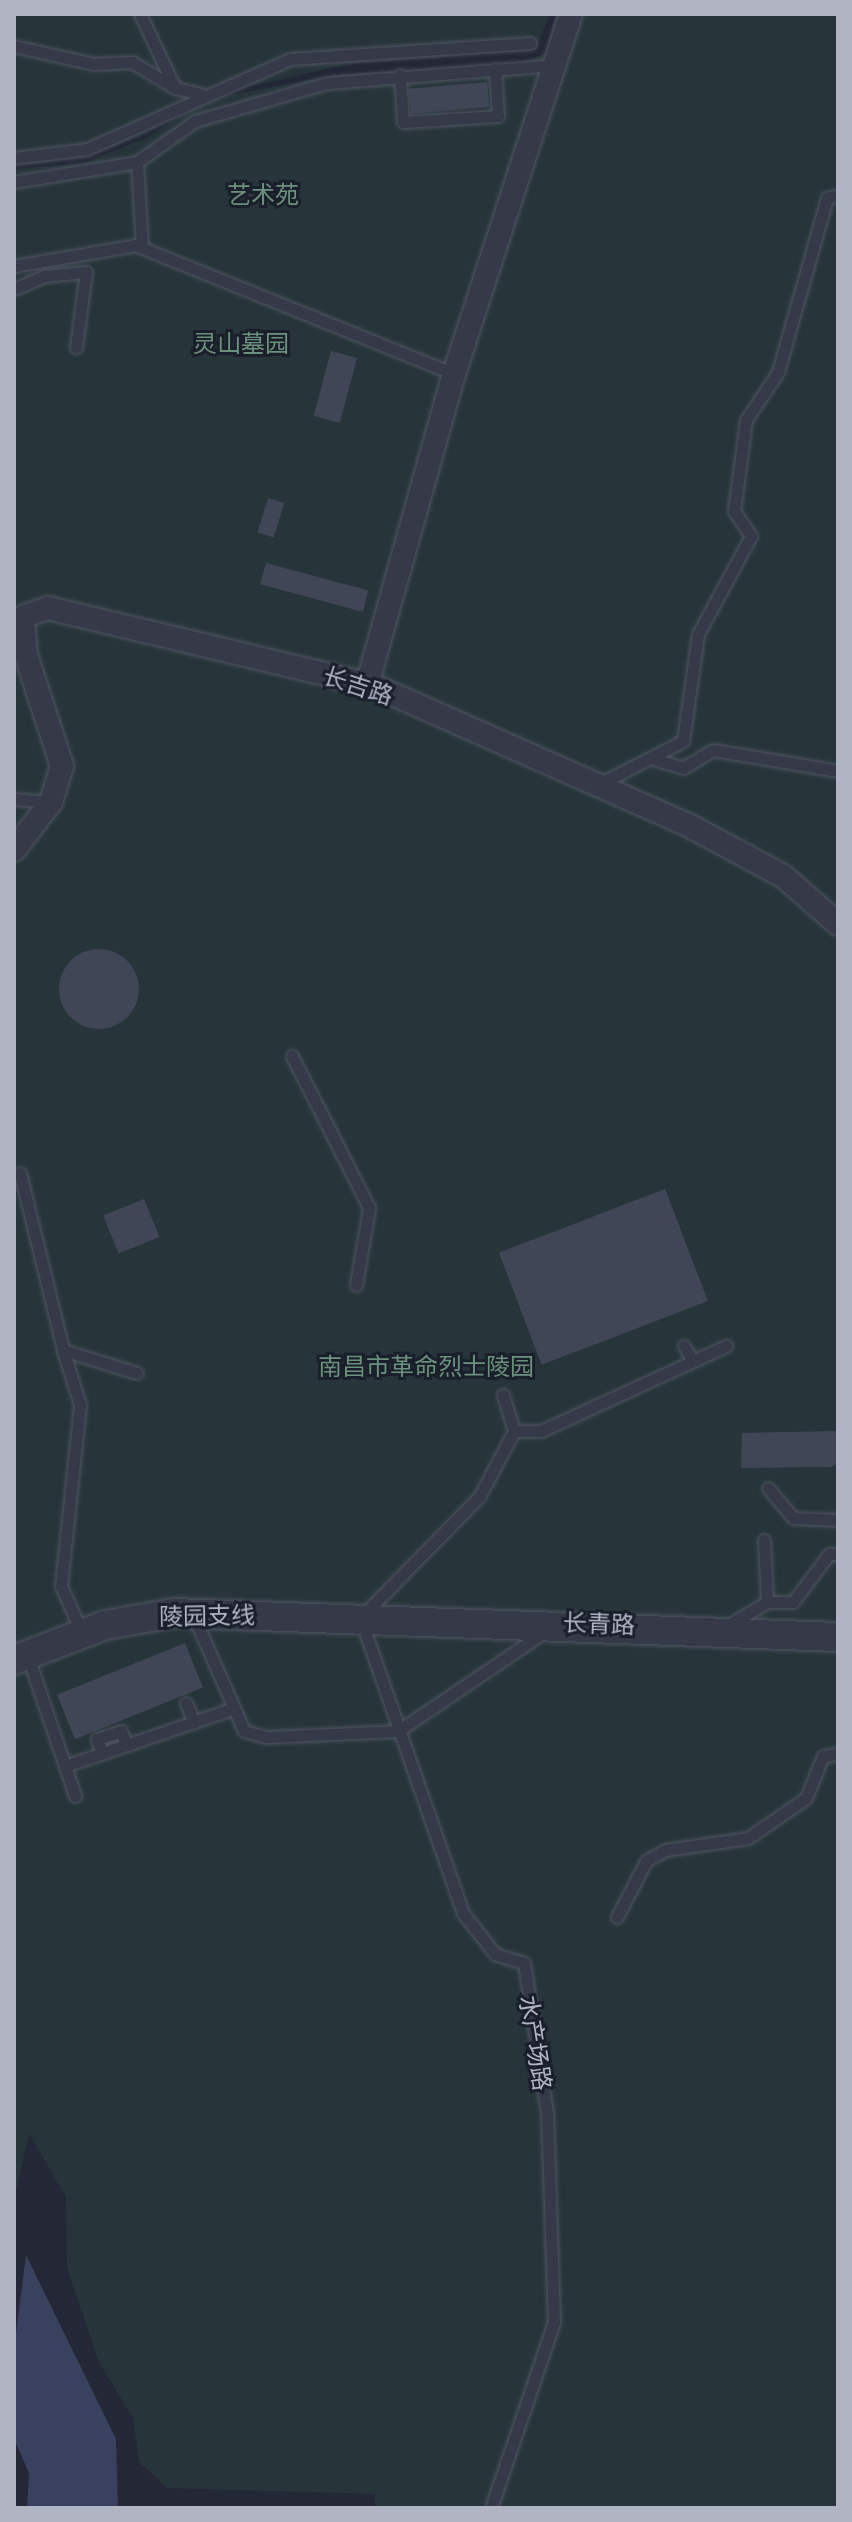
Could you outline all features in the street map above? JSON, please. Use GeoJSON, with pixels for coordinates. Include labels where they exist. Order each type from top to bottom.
{"type":"FeatureCollection","features":[{"type":"Feature","properties":{"kind":"street"},"geometry":{"type":"LineString","coordinates":[[367,685],[454,374],[571,14]]}},
{"type":"Feature","properties":{"kind":"street","name":"长吉路"},"geometry":{"type":"LineString","coordinates":[[51,802],[62,766],[26,655],[23,617],[48,608],[367,685],[595,786],[783,876],[838,924]]}},
{"type":"Feature","properties":{"kind":"street"},"geometry":{"type":"LineString","coordinates":[[14,850],[51,802]]}},
{"type":"Feature","properties":{"kind":"street","name":"陵园支线"},"geometry":{"type":"LineString","coordinates":[[21,1657],[82,1633],[191,1609],[360,1618]]}},
{"type":"Feature","properties":{"kind":"street","name":"长青路"},"geometry":{"type":"LineString","coordinates":[[360,1618],[725,1628],[838,1637]]}},
{"type":"Feature","properties":{"kind":"lane"},"geometry":{"type":"LineString","coordinates":[[140,14],[175,88]]}},
{"type":"Feature","properties":{"kind":"lane"},"geometry":{"type":"LineString","coordinates":[[14,46],[93,64],[132,62],[192,97],[290,59],[530,43]]}},
{"type":"Feature","properties":{"kind":"lane"},"geometry":{"type":"LineString","coordinates":[[14,158],[87,149],[290,59]]}},
{"type":"Feature","properties":{"kind":"lane"},"geometry":{"type":"LineString","coordinates":[[14,182],[137,162],[216,113],[349,78],[554,65]]}},
{"type":"Feature","properties":{"kind":"lane"},"geometry":{"type":"LineString","coordinates":[[400,75],[403,122],[498,116],[495,69]]}},
{"type":"Feature","properties":{"kind":"lane"},"geometry":{"type":"LineString","coordinates":[[137,162],[142,247]]}},
{"type":"Feature","properties":{"kind":"lane"},"geometry":{"type":"LineString","coordinates":[[595,786],[683,741],[698,634],[751,536],[734,511],[746,420],[778,372],[827,198],[838,195]]}},
{"type":"Feature","properties":{"kind":"lane"},"geometry":{"type":"LineString","coordinates":[[14,266],[142,247],[454,374]]}},
{"type":"Feature","properties":{"kind":"lane"},"geometry":{"type":"LineString","coordinates":[[14,289],[44,276],[86,272],[76,347]]}},
{"type":"Feature","properties":{"kind":"lane"},"geometry":{"type":"LineString","coordinates":[[651,758],[683,768],[713,750],[838,771]]}},
{"type":"Feature","properties":{"kind":"lane"},"geometry":{"type":"LineString","coordinates":[[14,799],[51,802]]}},
{"type":"Feature","properties":{"kind":"lane"},"geometry":{"type":"LineString","coordinates":[[292,1056],[369,1208],[356,1285]]}},
{"type":"Feature","properties":{"kind":"lane"},"geometry":{"type":"LineString","coordinates":[[20,1173],[63,1350],[80,1405],[61,1586],[82,1633]]}},
{"type":"Feature","properties":{"kind":"lane"},"geometry":{"type":"LineString","coordinates":[[684,1346],[693,1361]]}},
{"type":"Feature","properties":{"kind":"lane"},"geometry":{"type":"LineString","coordinates":[[514,1431],[541,1431],[726,1346]]}},
{"type":"Feature","properties":{"kind":"lane"},"geometry":{"type":"LineString","coordinates":[[63,1350],[137,1373]]}},
{"type":"Feature","properties":{"kind":"lane"},"geometry":{"type":"LineString","coordinates":[[360,1618],[479,1497],[514,1431],[503,1395]]}},
{"type":"Feature","properties":{"kind":"lane"},"geometry":{"type":"LineString","coordinates":[[768,1488],[793,1518],[838,1520]]}},
{"type":"Feature","properties":{"kind":"lane"},"geometry":{"type":"LineString","coordinates":[[764,1540],[767,1602]]}},
{"type":"Feature","properties":{"kind":"lane"},"geometry":{"type":"LineString","coordinates":[[725,1628],[767,1602],[793,1602],[829,1554],[838,1554]]}},
{"type":"Feature","properties":{"kind":"lane"},"geometry":{"type":"LineString","coordinates":[[191,1609],[208,1662],[244,1731],[267,1737],[398,1731],[557,1623]]}},
{"type":"Feature","properties":{"kind":"lane","name":"水产场路"},"geometry":{"type":"LineString","coordinates":[[360,1618],[463,1913],[495,1954],[524,1963],[547,2113],[554,2322],[491,2508]]}},
{"type":"Feature","properties":{"kind":"lane"},"geometry":{"type":"LineString","coordinates":[[21,1657],[55,1718],[75,1796]]}},
{"type":"Feature","properties":{"kind":"lane"},"geometry":{"type":"LineString","coordinates":[[186,1703],[194,1722]]}},
{"type":"Feature","properties":{"kind":"lane"},"geometry":{"type":"LineString","coordinates":[[65,1766],[234,1708]]}},
{"type":"Feature","properties":{"kind":"lane"},"geometry":{"type":"LineString","coordinates":[[617,1917],[646,1861],[690,1844],[748,1838],[806,1798],[823,1756],[838,1754]]}},
{"type":"Feature","properties":{"kind":"green space"},"geometry":{"type":"Polygon","coordinates":[[[14,14],[550,14],[535,50],[349,64],[207,96],[142,136],[81,158],[14,165],[14,14]]]}},
{"type":"Feature","properties":{"kind":"green space"},"geometry":{"type":"Polygon","coordinates":[[[556,14],[838,14],[838,2508],[375,2508],[375,2494],[167,2488],[139,2462],[133,2418],[99,2362],[67,2267],[66,2197],[29,2133],[14,2201],[14,169],[84,163],[148,137],[205,100],[333,75],[525,62],[545,53],[556,14]]]}},
{"type":"Feature","properties":{"kind":"water"},"geometry":{"type":"Polygon","coordinates":[[[26,2255],[116,2439],[118,2508],[27,2508],[29,2473],[14,2439],[14,2349],[26,2255]]]}},
{"type":"Feature","properties":{"kind":"building"},"geometry":{"type":"Polygon","coordinates":[[[487,82],[489,107],[411,114],[409,89],[487,82]]]}},
{"type":"Feature","properties":{"kind":"building"},"geometry":{"type":"Polygon","coordinates":[[[331,351],[357,358],[340,423],[314,416],[331,351]]]}},
{"type":"Feature","properties":{"kind":"building"},"geometry":{"type":"Polygon","coordinates":[[[268,498],[284,503],[274,537],[257,532],[268,498]]]}},
{"type":"Feature","properties":{"kind":"building"},"geometry":{"type":"Polygon","coordinates":[[[266,563],[368,590],[363,612],[260,584],[266,563]]]}},
{"type":"Feature","properties":{"kind":"building"},"geometry":{"type":"Polygon","coordinates":[[[99,949],[114,952],[127,961],[136,974],[139,989],[136,1004],[127,1017],[114,1026],[99,1029],[84,1026],[71,1017],[62,1004],[59,989],[62,974],[71,961],[84,952],[99,949]]]}},
{"type":"Feature","properties":{"kind":"building"},"geometry":{"type":"Polygon","coordinates":[[[665,1189],[708,1301],[542,1365],[499,1253],[665,1189]]]}},
{"type":"Feature","properties":{"kind":"building"},"geometry":{"type":"Polygon","coordinates":[[[144,1199],[159,1237],[119,1253],[103,1215],[144,1199]]]}},
{"type":"Feature","properties":{"kind":"building"},"geometry":{"type":"Polygon","coordinates":[[[838,1431],[838,1463],[831,1467],[741,1468],[742,1433],[838,1431]]]}},
{"type":"Feature","properties":{"kind":"building"},"geometry":{"type":"Polygon","coordinates":[[[185,1643],[203,1688],[75,1739],[57,1695],[185,1643]]]}},
{"type":"Feature","properties":{"kind":"park label","name":"艺术苑"},"geometry":{"type":"Point","coordinates":[263,195]}},
{"type":"Feature","properties":{"kind":"park label","name":"灵山墓园"},"geometry":{"type":"Point","coordinates":[241,344]}},
{"type":"Feature","properties":{"kind":"park label","name":"南昌市革命烈士陵园"},"geometry":{"type":"Point","coordinates":[426,1367]}}]}
